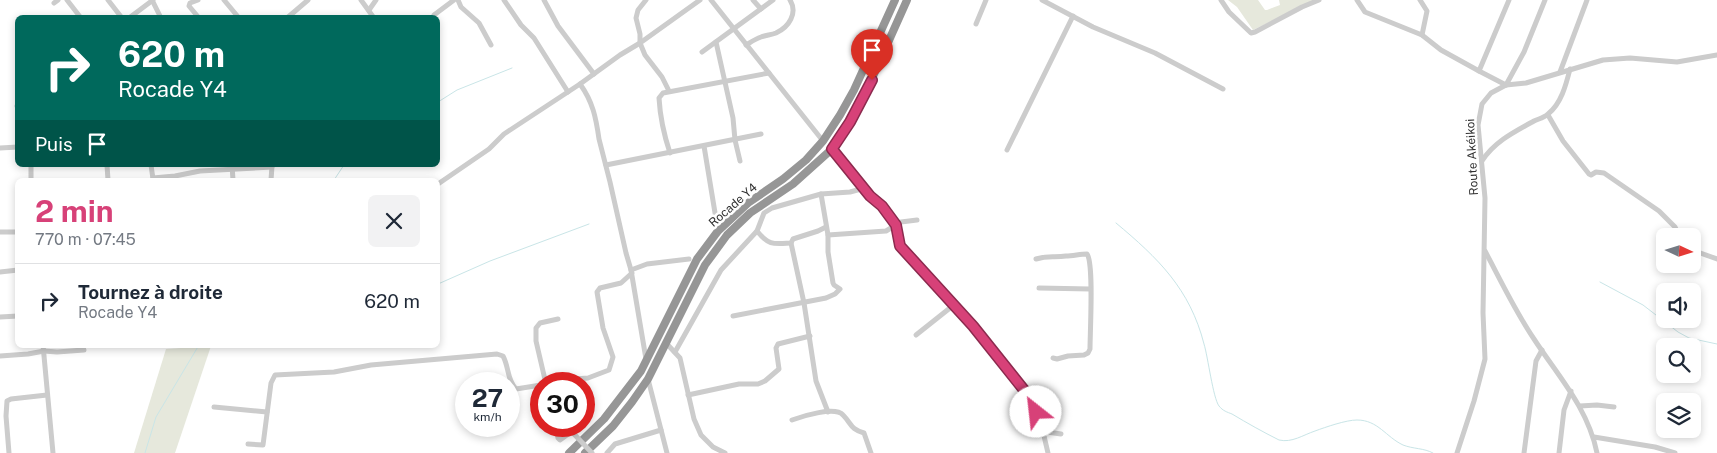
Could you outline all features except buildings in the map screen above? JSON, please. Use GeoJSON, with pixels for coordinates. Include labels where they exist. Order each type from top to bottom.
{"type":"FeatureCollection","features":[{"type":"Feature","properties":{"kind":"highway","name":"Rocade Y4"},"geometry":{"type":"LineString","coordinates":[[569,453],[609,413],[636,377],[697,259],[718,230],[748,203],[783,179],[806,160],[823,141],[854,90],[895,0]]}},
{"type":"Feature","properties":{"kind":"highway","name":"Rocade Y4"},"geometry":{"type":"LineString","coordinates":[[585,453],[613,426],[648,379],[705,265],[727,235],[750,213],[793,184],[832,149],[850,122],[865,94],[907,0]]}},
{"type":"Feature","properties":{"kind":"street"},"geometry":{"type":"LineString","coordinates":[[67,0],[79,15]]}},
{"type":"Feature","properties":{"kind":"street"},"geometry":{"type":"LineString","coordinates":[[108,0],[120,15]]}},
{"type":"Feature","properties":{"kind":"street"},"geometry":{"type":"LineString","coordinates":[[133,15],[152,0],[160,15]]}},
{"type":"Feature","properties":{"kind":"street"},"geometry":{"type":"LineString","coordinates":[[196,15],[189,6],[190,3],[198,0]]}},
{"type":"Feature","properties":{"kind":"street"},"geometry":{"type":"LineString","coordinates":[[224,0],[236,15]]}},
{"type":"Feature","properties":{"kind":"street"},"geometry":{"type":"LineString","coordinates":[[290,15],[308,0]]}},
{"type":"Feature","properties":{"kind":"street"},"geometry":{"type":"LineString","coordinates":[[361,0],[372,15]]}},
{"type":"Feature","properties":{"kind":"street"},"geometry":{"type":"LineString","coordinates":[[369,10],[376,0]]}},
{"type":"Feature","properties":{"kind":"street"},"geometry":{"type":"LineString","coordinates":[[434,15],[454,0]]}},
{"type":"Feature","properties":{"kind":"street"},"geometry":{"type":"LineString","coordinates":[[458,0],[461,7],[479,23],[491,44]]}},
{"type":"Feature","properties":{"kind":"street"},"geometry":{"type":"LineString","coordinates":[[504,0],[521,25],[534,38],[568,92]]}},
{"type":"Feature","properties":{"kind":"street"},"geometry":{"type":"LineString","coordinates":[[544,0],[558,26],[594,74]]}},
{"type":"Feature","properties":{"kind":"street"},"geometry":{"type":"LineString","coordinates":[[646,0],[638,10],[636,18],[640,43],[645,55],[662,77],[669,91]]}},
{"type":"Feature","properties":{"kind":"street"},"geometry":{"type":"LineString","coordinates":[[440,183],[489,149],[504,134],[580,84],[620,54],[640,43],[700,0]]}},
{"type":"Feature","properties":{"kind":"street"},"geometry":{"type":"LineString","coordinates":[[711,0],[823,141]]}},
{"type":"Feature","properties":{"kind":"street"},"geometry":{"type":"LineString","coordinates":[[753,0],[761,9]]}},
{"type":"Feature","properties":{"kind":"street"},"geometry":{"type":"LineString","coordinates":[[702,52],[773,0]]}},
{"type":"Feature","properties":{"kind":"street"},"geometry":{"type":"LineString","coordinates":[[746,45],[785,26],[794,14],[794,6],[790,0]]}},
{"type":"Feature","properties":{"kind":"street"},"geometry":{"type":"LineString","coordinates":[[976,24],[986,0]]}},
{"type":"Feature","properties":{"kind":"street"},"geometry":{"type":"LineString","coordinates":[[1042,0],[1093,27],[1155,53],[1223,89]]}},
{"type":"Feature","properties":{"kind":"street"},"geometry":{"type":"LineString","coordinates":[[1221,0],[1229,12],[1251,32],[1255,32],[1295,10],[1318,0]]}},
{"type":"Feature","properties":{"kind":"street"},"geometry":{"type":"LineString","coordinates":[[1357,0],[1365,12],[1422,36],[1441,50],[1506,84],[1526,83],[1611,58],[1677,62],[1717,55]]}},
{"type":"Feature","properties":{"kind":"street"},"geometry":{"type":"LineString","coordinates":[[1420,0],[1428,11],[1422,36]]}},
{"type":"Feature","properties":{"kind":"street"},"geometry":{"type":"LineString","coordinates":[[1479,71],[1509,0]]}},
{"type":"Feature","properties":{"kind":"street"},"geometry":{"type":"LineString","coordinates":[[1506,84],[1524,52],[1545,0]]}},
{"type":"Feature","properties":{"kind":"street"},"geometry":{"type":"LineString","coordinates":[[1560,72],[1587,0]]}},
{"type":"Feature","properties":{"kind":"street"},"geometry":{"type":"LineString","coordinates":[[1008,150],[1073,16]]}},
{"type":"Feature","properties":{"kind":"street"},"geometry":{"type":"LineString","coordinates":[[716,42],[733,118],[740,162]]}},
{"type":"Feature","properties":{"kind":"street"},"geometry":{"type":"LineString","coordinates":[[1482,161],[1490,150],[1502,140],[1548,115],[1559,100],[1567,84],[1570,69]]}},
{"type":"Feature","properties":{"kind":"street"},"geometry":{"type":"LineString","coordinates":[[670,153],[659,98],[663,93],[769,73]]}},
{"type":"Feature","properties":{"kind":"street"},"geometry":{"type":"LineString","coordinates":[[580,84],[593,107],[626,253],[632,271],[646,360]]}},
{"type":"Feature","properties":{"kind":"street","name":"Route Akéikoi"},"geometry":{"type":"LineString","coordinates":[[1457,453],[1474,401],[1485,358],[1483,313],[1485,198],[1478,125],[1479,110],[1491,92],[1506,84]]}},
{"type":"Feature","properties":{"kind":"street"},"geometry":{"type":"LineString","coordinates":[[1548,115],[1563,141],[1588,174],[1604,173],[1659,211],[1675,228]]}},
{"type":"Feature","properties":{"kind":"street"},"geometry":{"type":"LineString","coordinates":[[606,165],[761,134]]}},
{"type":"Feature","properties":{"kind":"street"},"geometry":{"type":"LineString","coordinates":[[704,146],[718,230]]}},
{"type":"Feature","properties":{"kind":"street"},"geometry":{"type":"LineString","coordinates":[[0,148],[15,147]]}},
{"type":"Feature","properties":{"kind":"street"},"geometry":{"type":"LineString","coordinates":[[832,149],[870,196],[882,206],[896,225],[900,246],[955,304],[1032,400],[1035,405],[1037,431]]}},
{"type":"Feature","properties":{"kind":"street"},"geometry":{"type":"LineString","coordinates":[[160,178],[232,167]]}},
{"type":"Feature","properties":{"kind":"street"},"geometry":{"type":"LineString","coordinates":[[675,352],[721,270],[757,231],[764,213],[772,208],[821,194],[850,192],[865,188]]}},
{"type":"Feature","properties":{"kind":"street"},"geometry":{"type":"LineString","coordinates":[[733,316],[831,296],[840,288],[833,283],[821,194]]}},
{"type":"Feature","properties":{"kind":"street"},"geometry":{"type":"LineString","coordinates":[[828,235],[886,231],[902,222],[917,220]]}},
{"type":"Feature","properties":{"kind":"street"},"geometry":{"type":"LineString","coordinates":[[826,227],[793,238],[791,243],[810,336],[816,382],[828,412]]}},
{"type":"Feature","properties":{"kind":"street"},"geometry":{"type":"LineString","coordinates":[[757,231],[763,239],[772,244],[791,243]]}},
{"type":"Feature","properties":{"kind":"street"},"geometry":{"type":"LineString","coordinates":[[0,232],[15,232]]}},
{"type":"Feature","properties":{"kind":"street"},"geometry":{"type":"LineString","coordinates":[[1485,250],[1520,317],[1580,406],[1594,437],[1597,453]]}},
{"type":"Feature","properties":{"kind":"street"},"geometry":{"type":"LineString","coordinates":[[1701,253],[1717,259]]}},
{"type":"Feature","properties":{"kind":"street"},"geometry":{"type":"LineString","coordinates":[[1036,258],[1088,254],[1091,274],[1090,349],[1084,355],[1053,358]]}},
{"type":"Feature","properties":{"kind":"street"},"geometry":{"type":"LineString","coordinates":[[595,375],[608,370],[613,357],[603,328],[597,292],[600,288],[620,283],[632,271],[647,264],[689,259]]}},
{"type":"Feature","properties":{"kind":"street"},"geometry":{"type":"LineString","coordinates":[[0,272],[15,270]]}},
{"type":"Feature","properties":{"kind":"street"},"geometry":{"type":"LineString","coordinates":[[1039,288],[1090,289]]}},
{"type":"Feature","properties":{"kind":"street"},"geometry":{"type":"LineString","coordinates":[[916,334],[955,304]]}},
{"type":"Feature","properties":{"kind":"street"},"geometry":{"type":"LineString","coordinates":[[0,317],[15,316]]}},
{"type":"Feature","properties":{"kind":"street"},"geometry":{"type":"LineString","coordinates":[[543,372],[536,341],[536,328],[540,324],[558,319]]}},
{"type":"Feature","properties":{"kind":"street"},"geometry":{"type":"LineString","coordinates":[[688,395],[740,384],[758,384],[765,381],[779,369],[776,348],[778,344],[810,336]]}},
{"type":"Feature","properties":{"kind":"street"},"geometry":{"type":"LineString","coordinates":[[667,344],[680,358],[694,418],[701,435],[711,445],[725,453]]}},
{"type":"Feature","properties":{"kind":"street"},"geometry":{"type":"LineString","coordinates":[[0,356],[28,354],[43,348],[51,352],[84,350]]}},
{"type":"Feature","properties":{"kind":"street"},"geometry":{"type":"LineString","coordinates":[[43,348],[53,453]]}},
{"type":"Feature","properties":{"kind":"street"},"geometry":{"type":"LineString","coordinates":[[1524,453],[1536,362],[1542,350]]}},
{"type":"Feature","properties":{"kind":"street"},"geometry":{"type":"LineString","coordinates":[[248,444],[263,445],[271,383],[275,375],[334,372],[371,365],[500,355],[506,361],[508,372]]}},
{"type":"Feature","properties":{"kind":"street"},"geometry":{"type":"LineString","coordinates":[[648,379],[667,453]]}},
{"type":"Feature","properties":{"kind":"street"},"geometry":{"type":"LineString","coordinates":[[1559,453],[1564,410],[1571,391]]}},
{"type":"Feature","properties":{"kind":"street"},"geometry":{"type":"LineString","coordinates":[[9,453],[6,416],[7,401],[47,394]]}},
{"type":"Feature","properties":{"kind":"street"},"geometry":{"type":"LineString","coordinates":[[1580,406],[1614,407]]}},
{"type":"Feature","properties":{"kind":"street"},"geometry":{"type":"LineString","coordinates":[[214,407],[267,412]]}},
{"type":"Feature","properties":{"kind":"street"},"geometry":{"type":"LineString","coordinates":[[792,420],[805,415],[839,412],[843,414],[850,427],[864,433],[871,453]]}},
{"type":"Feature","properties":{"kind":"street"},"geometry":{"type":"LineString","coordinates":[[607,453],[616,444],[661,430]]}},
{"type":"Feature","properties":{"kind":"street"},"geometry":{"type":"LineString","coordinates":[[1037,431],[1061,434]]}},
{"type":"Feature","properties":{"kind":"street"},"geometry":{"type":"LineString","coordinates":[[1037,431],[1044,436],[1048,453]]}},
{"type":"Feature","properties":{"kind":"street"},"geometry":{"type":"LineString","coordinates":[[577,437],[592,453]]}},
{"type":"Feature","properties":{"kind":"street"},"geometry":{"type":"LineString","coordinates":[[1594,437],[1675,453]]}},
{"type":"Feature","properties":{"kind":"shaded area"},"geometry":{"type":"Polygon","coordinates":[[[1228,0],[1258,0],[1267,10],[1280,5],[1279,0],[1314,0],[1253,30],[1237,7],[1228,0]]]}},
{"type":"Feature","properties":{"kind":"shaded area"},"geometry":{"type":"Polygon","coordinates":[[[210,348],[175,453],[134,453],[166,349],[210,348]]]}},
{"type":"Feature","properties":{"kind":"waterway"},"geometry":{"type":"LineString","coordinates":[[440,101],[457,90],[512,68]]}},
{"type":"Feature","properties":{"kind":"waterway"},"geometry":{"type":"LineString","coordinates":[[335,178],[343,167]]}},
{"type":"Feature","properties":{"kind":"waterway"},"geometry":{"type":"LineString","coordinates":[[1116,223],[1159,262],[1181,291],[1198,324],[1206,350],[1217,402],[1224,410],[1279,440],[1293,440],[1336,424],[1357,420],[1371,423],[1403,445],[1433,453]]}},
{"type":"Feature","properties":{"kind":"waterway"},"geometry":{"type":"LineString","coordinates":[[440,283],[490,261],[589,224]]}},
{"type":"Feature","properties":{"kind":"waterway"},"geometry":{"type":"LineString","coordinates":[[1600,282],[1643,305],[1678,332],[1689,338],[1717,344]]}},
{"type":"Feature","properties":{"kind":"waterway"},"geometry":{"type":"LineString","coordinates":[[145,453],[156,417],[197,348]]}},
{"type":"Feature","properties":{"kind":"route"},"geometry":{"type":"LineString","coordinates":[[872,80],[850,122],[832,149],[870,196],[877,200],[896,225],[900,246],[973,326],[1032,400],[1036,412]]}}]}
